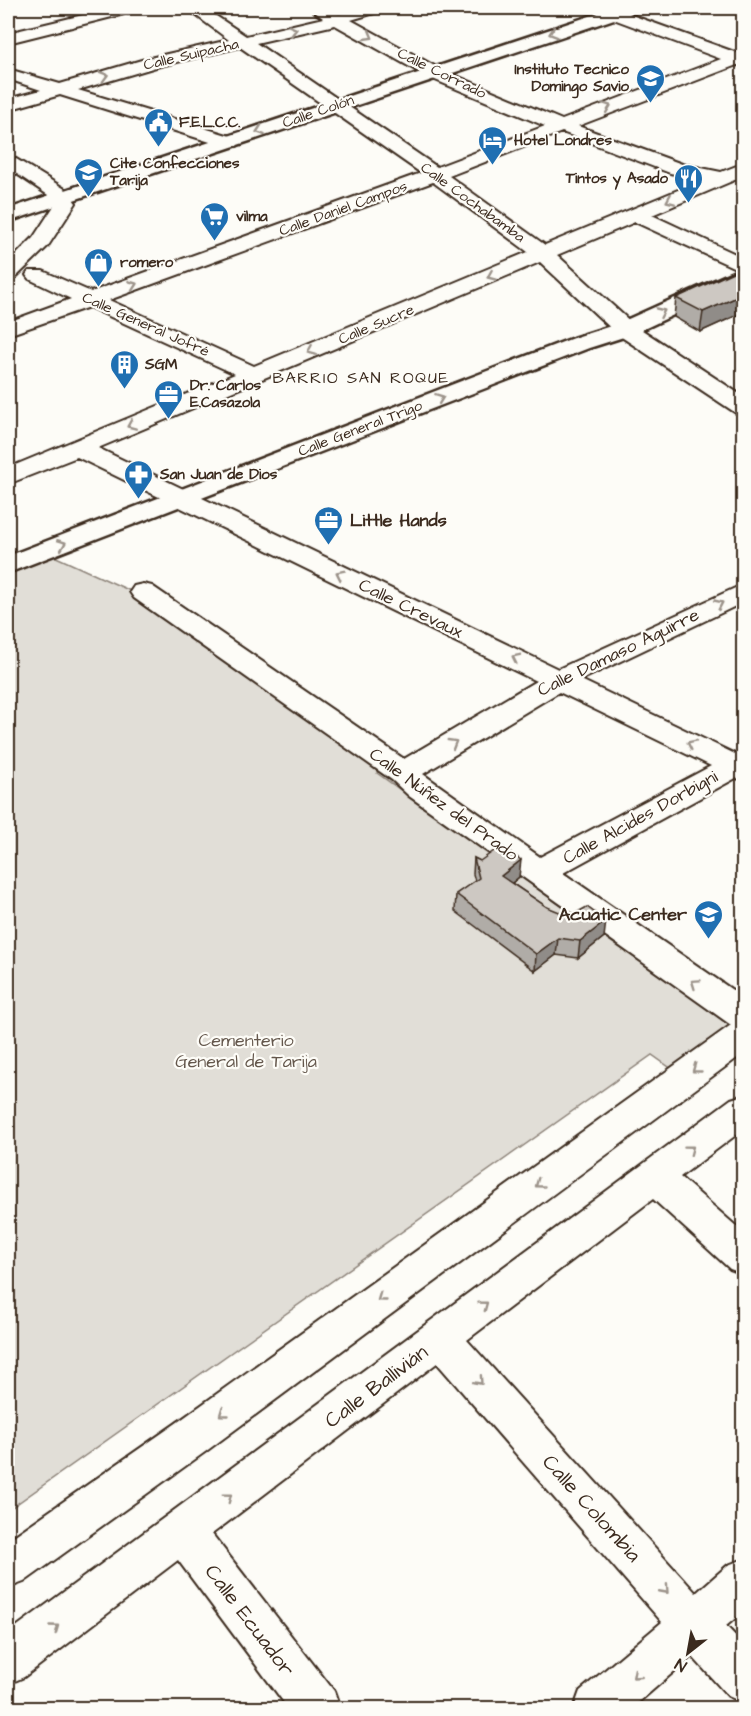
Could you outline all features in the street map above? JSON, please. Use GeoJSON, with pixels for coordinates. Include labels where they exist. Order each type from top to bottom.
{"type":"FeatureCollection","features":[{"type":"Feature","properties":{"kind":"main road","name":"Calle Colón"},"geometry":{"type":"LineString","coordinates":[[8,216],[434,73],[613,9]]}},
{"type":"Feature","properties":{"kind":"main road","name":"Calle General Trigo"},"geometry":{"type":"LineString","coordinates":[[8,565],[570,347],[625,329],[744,273]]}},
{"type":"Feature","properties":{"kind":"street"},"geometry":{"type":"LineString","coordinates":[[8,38],[130,8]]}},
{"type":"Feature","properties":{"kind":"street","name":"Calle Cochabamba"},"geometry":{"type":"LineString","coordinates":[[194,8],[435,174],[544,254],[625,329],[744,408]]}},
{"type":"Feature","properties":{"kind":"street","name":"Calle Corrado"},"geometry":{"type":"LineString","coordinates":[[317,8],[434,73],[559,125],[677,169],[734,180]]}},
{"type":"Feature","properties":{"kind":"street","name":"Calle Suipacha"},"geometry":{"type":"LineString","coordinates":[[8,105],[150,63],[246,42],[375,8]]}},
{"type":"Feature","properties":{"kind":"street"},"geometry":{"type":"LineString","coordinates":[[613,9],[741,59]]}},
{"type":"Feature","properties":{"kind":"street","name":"Calle Daniel Campos"},"geometry":{"type":"LineString","coordinates":[[8,329],[93,300],[741,59]]}},
{"type":"Feature","properties":{"kind":"street"},"geometry":{"type":"LineString","coordinates":[[8,74],[230,142]]}},
{"type":"Feature","properties":{"kind":"street"},"geometry":{"type":"LineString","coordinates":[[8,160],[66,203],[41,242],[8,274]]}},
{"type":"Feature","properties":{"kind":"street","name":"Calle Sucre"},"geometry":{"type":"LineString","coordinates":[[8,477],[636,215],[734,180],[744,169]]}},
{"type":"Feature","properties":{"kind":"street"},"geometry":{"type":"LineString","coordinates":[[636,215],[744,266]]}},
{"type":"Feature","properties":{"kind":"street","name":"Calle General Jofré"},"geometry":{"type":"LineString","coordinates":[[36,275],[254,374]]}},
{"type":"Feature","properties":{"kind":"street","name":"Calle Crevaux"},"geometry":{"type":"LineString","coordinates":[[78,448],[741,766]]}},
{"type":"Feature","properties":{"kind":"street","name":"Calle Núñez del Prado"},"geometry":{"type":"LineString","coordinates":[[143,592],[403,773],[420,789],[537,873],[744,1016]]}},
{"type":"Feature","properties":{"kind":"street","name":"Calle Damaso Aguirre"},"geometry":{"type":"LineString","coordinates":[[403,773],[559,679],[744,592]]}},
{"type":"Feature","properties":{"kind":"street","name":"Calle Alcides Dorbigni"},"geometry":{"type":"LineString","coordinates":[[537,873],[741,766]]}},
{"type":"Feature","properties":{"kind":"street"},"geometry":{"type":"LineString","coordinates":[[8,1566],[199,1431],[744,1034]]}},
{"type":"Feature","properties":{"kind":"street","name":"Calle Ballivián"},"geometry":{"type":"LineString","coordinates":[[8,1661],[744,1109]]}},
{"type":"Feature","properties":{"kind":"street"},"geometry":{"type":"LineString","coordinates":[[654,1177],[744,1257]]}},
{"type":"Feature","properties":{"kind":"street","name":"Calle Colombia"},"geometry":{"type":"LineString","coordinates":[[440,1338],[744,1680]]}},
{"type":"Feature","properties":{"kind":"street","name":"Calle Ecuador"},"geometry":{"type":"LineString","coordinates":[[183,1531],[317,1708]]}},
{"type":"Feature","properties":{"kind":"street"},"geometry":{"type":"LineString","coordinates":[[597,1708],[744,1581]]}},
{"type":"Feature","properties":{"kind":"green space","name":"Cementerio General de Tarija"},"geometry":{"type":"Polygon","coordinates":[[[54,556],[135,593],[384,768],[377,773],[604,937],[731,1024],[672,1069],[652,1055],[8,1510],[8,574],[54,556]]]}},
{"type":"Feature","properties":{"kind":"building"},"geometry":{"type":"Polygon","coordinates":[[[744,267],[744,294],[703,312],[676,298],[744,267]]]}},
{"type":"Feature","properties":{"kind":"building"},"geometry":{"type":"Polygon","coordinates":[[[501,846],[521,860],[501,876],[547,907],[562,913],[576,913],[587,907],[606,921],[580,941],[558,938],[536,954],[456,894],[479,878],[474,858],[480,861],[501,846]]]}},
{"type":"Feature","properties":{"kind":"place","name":"Instituto Tecnico Domingo Savio"},"geometry":{"type":"Point","coordinates":[650,104]}},
{"type":"Feature","properties":{"kind":"place","name":"F.E.L.C.C."},"geometry":{"type":"Point","coordinates":[158,148]}},
{"type":"Feature","properties":{"kind":"place","name":"Hotel Londres"},"geometry":{"type":"Point","coordinates":[493,166]}},
{"type":"Feature","properties":{"kind":"place","name":"Cite Confecciones Tarija"},"geometry":{"type":"Point","coordinates":[89,198]}},
{"type":"Feature","properties":{"kind":"place","name":"Tintos y Asado"},"geometry":{"type":"Point","coordinates":[689,204]}},
{"type":"Feature","properties":{"kind":"place","name":"vilma"},"geometry":{"type":"Point","coordinates":[215,242]}},
{"type":"Feature","properties":{"kind":"place","name":"romero"},"geometry":{"type":"Point","coordinates":[99,288]}},
{"type":"Feature","properties":{"kind":"place","name":"SGM"},"geometry":{"type":"Point","coordinates":[124,390]}},
{"type":"Feature","properties":{"kind":"place","name":"Dr. Carlos E.Casazola"},"geometry":{"type":"Point","coordinates":[169,420]}},
{"type":"Feature","properties":{"kind":"place","name":"San Juan de Dios"},"geometry":{"type":"Point","coordinates":[139,500]}},
{"type":"Feature","properties":{"kind":"place","name":"Little Hands"},"geometry":{"type":"Point","coordinates":[329,546]}},
{"type":"Feature","properties":{"kind":"place","name":"Acuatic Center"},"geometry":{"type":"Point","coordinates":[708,940]}},
{"type":"Feature","properties":{"kind":"district","name":"BARRIO SAN ROQUE"},"geometry":{"type":"Point","coordinates":[361,377]}}]}
